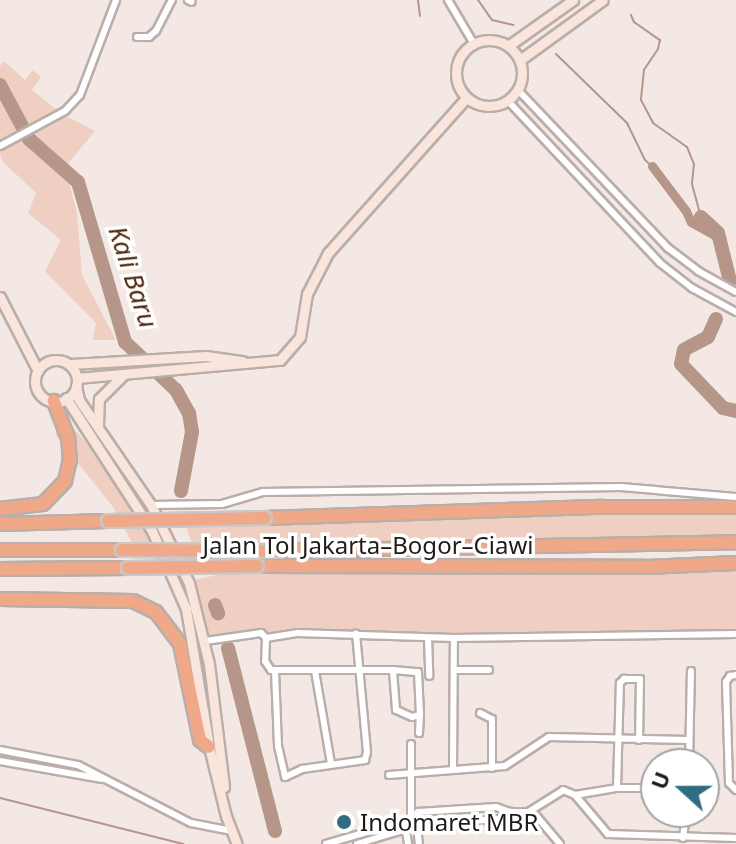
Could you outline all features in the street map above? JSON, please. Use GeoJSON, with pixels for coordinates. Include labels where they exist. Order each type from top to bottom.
{"type":"FeatureCollection","features":[{"type":"Feature","properties":{"kind":"highway"},"geometry":{"type":"LineString","coordinates":[[0,509],[43,504],[65,481],[70,460],[60,400]]}},
{"type":"Feature","properties":{"kind":"highway"},"geometry":{"type":"LineString","coordinates":[[0,524],[602,507],[736,507]]}},
{"type":"Feature","properties":{"kind":"highway","name":"Jalan Tol Jakarta–Bogor–Ciawi"},"geometry":{"type":"LineString","coordinates":[[0,550],[279,551],[736,542]]}},
{"type":"Feature","properties":{"kind":"highway","name":"Jalan Tol Jakarta–Bogor–Ciawi"},"geometry":{"type":"LineString","coordinates":[[0,569],[645,567],[736,563]]}},
{"type":"Feature","properties":{"kind":"highway"},"geometry":{"type":"LineString","coordinates":[[0,599],[133,601],[156,612],[180,644],[200,740],[215,746]]}},
{"type":"Feature","properties":{"kind":"street"},"geometry":{"type":"LineString","coordinates":[[0,146],[47,121],[80,95],[94,66],[116,0]]}},
{"type":"Feature","properties":{"kind":"street"},"geometry":{"type":"LineString","coordinates":[[137,37],[149,37],[156,31],[172,0]]}},
{"type":"Feature","properties":{"kind":"street"},"geometry":{"type":"LineString","coordinates":[[448,0],[474,44]]}},
{"type":"Feature","properties":{"kind":"street"},"geometry":{"type":"LineString","coordinates":[[508,46],[573,0]]}},
{"type":"Feature","properties":{"kind":"street"},"geometry":{"type":"LineString","coordinates":[[520,60],[603,0]]}},
{"type":"Feature","properties":{"kind":"street"},"geometry":{"type":"LineString","coordinates":[[491,40],[508,46],[520,60],[522,80],[508,101],[485,107],[466,98],[455,73],[460,56],[474,44],[491,40]]}},
{"type":"Feature","properties":{"kind":"street"},"geometry":{"type":"LineString","coordinates":[[518,90],[668,248],[698,271],[736,292]]}},
{"type":"Feature","properties":{"kind":"street"},"geometry":{"type":"LineString","coordinates":[[60,400],[76,382],[127,374],[280,360],[300,337],[307,294],[328,253],[466,98]]}},
{"type":"Feature","properties":{"kind":"street"},"geometry":{"type":"LineString","coordinates":[[508,101],[660,263],[692,288],[736,312]]}},
{"type":"Feature","properties":{"kind":"street"},"geometry":{"type":"LineString","coordinates":[[0,297],[38,371],[38,391],[60,400],[152,531],[186,609],[215,746],[226,816],[237,844]]}},
{"type":"Feature","properties":{"kind":"street"},"geometry":{"type":"LineString","coordinates":[[38,371],[51,361],[71,364],[206,356],[258,363]]}},
{"type":"Feature","properties":{"kind":"street"},"geometry":{"type":"LineString","coordinates":[[71,364],[79,400],[151,505],[189,583],[210,640],[215,746]]}},
{"type":"Feature","properties":{"kind":"street"},"geometry":{"type":"LineString","coordinates":[[100,433],[96,415],[99,399],[127,374]]}},
{"type":"Feature","properties":{"kind":"street"},"geometry":{"type":"LineString","coordinates":[[151,505],[222,504],[263,492],[466,489],[621,487],[736,497]]}},
{"type":"Feature","properties":{"kind":"street"},"geometry":{"type":"LineString","coordinates":[[210,640],[297,633],[428,638],[736,634]]}},
{"type":"Feature","properties":{"kind":"street"},"geometry":{"type":"LineString","coordinates":[[275,671],[278,746],[285,777],[302,769],[365,760],[356,670],[356,634]]}},
{"type":"Feature","properties":{"kind":"street"},"geometry":{"type":"LineString","coordinates":[[263,636],[267,668],[275,671],[393,670],[419,673],[419,733]]}},
{"type":"Feature","properties":{"kind":"street"},"geometry":{"type":"LineString","coordinates":[[428,638],[429,676]]}},
{"type":"Feature","properties":{"kind":"street"},"geometry":{"type":"LineString","coordinates":[[453,769],[454,638]]}},
{"type":"Feature","properties":{"kind":"street"},"geometry":{"type":"LineString","coordinates":[[393,670],[396,710],[412,717],[420,715]]}},
{"type":"Feature","properties":{"kind":"street"},"geometry":{"type":"LineString","coordinates":[[454,670],[489,670]]}},
{"type":"Feature","properties":{"kind":"street"},"geometry":{"type":"LineString","coordinates":[[315,671],[331,764]]}},
{"type":"Feature","properties":{"kind":"street"},"geometry":{"type":"LineString","coordinates":[[689,748],[691,671]]}},
{"type":"Feature","properties":{"kind":"street"},"geometry":{"type":"LineString","coordinates":[[736,675],[726,682],[729,785],[736,790]]}},
{"type":"Feature","properties":{"kind":"street"},"geometry":{"type":"LineString","coordinates":[[617,788],[620,683],[638,678],[639,740]]}},
{"type":"Feature","properties":{"kind":"street"},"geometry":{"type":"LineString","coordinates":[[480,713],[492,719],[492,768]]}},
{"type":"Feature","properties":{"kind":"street"},"geometry":{"type":"LineString","coordinates":[[389,775],[505,766],[549,737],[689,740]]}},
{"type":"Feature","properties":{"kind":"street"},"geometry":{"type":"LineString","coordinates":[[411,744],[411,819],[419,844]]}},
{"type":"Feature","properties":{"kind":"street"},"geometry":{"type":"LineString","coordinates":[[0,750],[78,765],[191,823],[232,831]]}},
{"type":"Feature","properties":{"kind":"street"},"geometry":{"type":"LineString","coordinates":[[727,760],[736,760]]}},
{"type":"Feature","properties":{"kind":"street"},"geometry":{"type":"LineString","coordinates":[[0,761],[102,779]]}},
{"type":"Feature","properties":{"kind":"street"},"geometry":{"type":"LineString","coordinates":[[326,844],[411,819],[423,811],[496,807],[510,812],[530,811],[559,791],[575,795],[617,788],[640,788]]}},
{"type":"Feature","properties":{"kind":"street"},"geometry":{"type":"LineString","coordinates":[[575,795],[605,833],[736,838]]}},
{"type":"Feature","properties":{"kind":"street"},"geometry":{"type":"LineString","coordinates":[[530,811],[560,844]]}},
{"type":"Feature","properties":{"kind":"street"},"geometry":{"type":"LineString","coordinates":[[357,844],[412,828],[502,819],[510,812]]}},
{"type":"Feature","properties":{"kind":"street"},"geometry":{"type":"LineString","coordinates":[[408,844],[412,828]]}},
{"type":"Feature","properties":{"kind":"street"},"geometry":{"type":"LineString","coordinates":[[683,838],[684,828]]}},
{"type":"Feature","properties":{"kind":"shaded area"},"geometry":{"type":"Polygon","coordinates":[[[4,61],[25,80],[33,70],[41,77],[32,90],[62,114],[95,131],[65,167],[77,213],[82,275],[116,340],[93,340],[96,323],[45,271],[61,240],[28,213],[36,193],[3,162],[0,155],[0,66],[4,61]]]}},
{"type":"Feature","properties":{"kind":"shaded area"},"geometry":{"type":"Polygon","coordinates":[[[65,419],[138,500],[156,543],[132,543],[113,507],[55,434],[65,419]]]}},
{"type":"Feature","properties":{"kind":"shaded area"},"geometry":{"type":"Polygon","coordinates":[[[736,507],[736,542],[195,551],[184,522],[736,507]]]}},
{"type":"Feature","properties":{"kind":"shaded area"},"geometry":{"type":"Polygon","coordinates":[[[736,563],[736,632],[428,638],[297,633],[276,637],[261,633],[194,642],[176,584],[257,566],[736,563]]]}},
{"type":"Feature","properties":{"kind":"waterway"},"geometry":{"type":"LineString","coordinates":[[418,0],[420,16]]}},
{"type":"Feature","properties":{"kind":"waterway"},"geometry":{"type":"LineString","coordinates":[[478,0],[492,20],[513,25]]}},
{"type":"Feature","properties":{"kind":"waterway"},"geometry":{"type":"LineString","coordinates":[[631,15],[634,22],[660,40],[658,49],[644,70],[641,100],[653,123],[687,147],[694,164],[692,184],[701,217]]}},
{"type":"Feature","properties":{"kind":"waterway"},"geometry":{"type":"LineString","coordinates":[[556,54],[627,123],[645,160],[652,166]]}},
{"type":"Feature","properties":{"kind":"waterway","name":"Kali Baru"},"geometry":{"type":"LineString","coordinates":[[0,85],[29,139],[78,182],[125,342],[176,390],[189,413],[192,432],[181,491]]}},
{"type":"Feature","properties":{"kind":"waterway"},"geometry":{"type":"LineString","coordinates":[[652,166],[691,222],[720,238]]}},
{"type":"Feature","properties":{"kind":"waterway"},"geometry":{"type":"LineString","coordinates":[[701,217],[718,233],[730,281]]}},
{"type":"Feature","properties":{"kind":"waterway"},"geometry":{"type":"LineString","coordinates":[[716,319],[708,337],[684,350],[681,364],[723,408],[736,411]]}},
{"type":"Feature","properties":{"kind":"waterway","name":"Kali Baru"},"geometry":{"type":"LineString","coordinates":[[215,605],[218,613]]}},
{"type":"Feature","properties":{"kind":"waterway","name":"Kali Baru"},"geometry":{"type":"LineString","coordinates":[[228,648],[275,831]]}},
{"type":"Feature","properties":{"kind":"waterway"},"geometry":{"type":"LineString","coordinates":[[0,798],[183,844]]}},
{"type":"Feature","properties":{"kind":"place","name":"Indomaret MBR"},"geometry":{"type":"Point","coordinates":[344,822]}}]}
